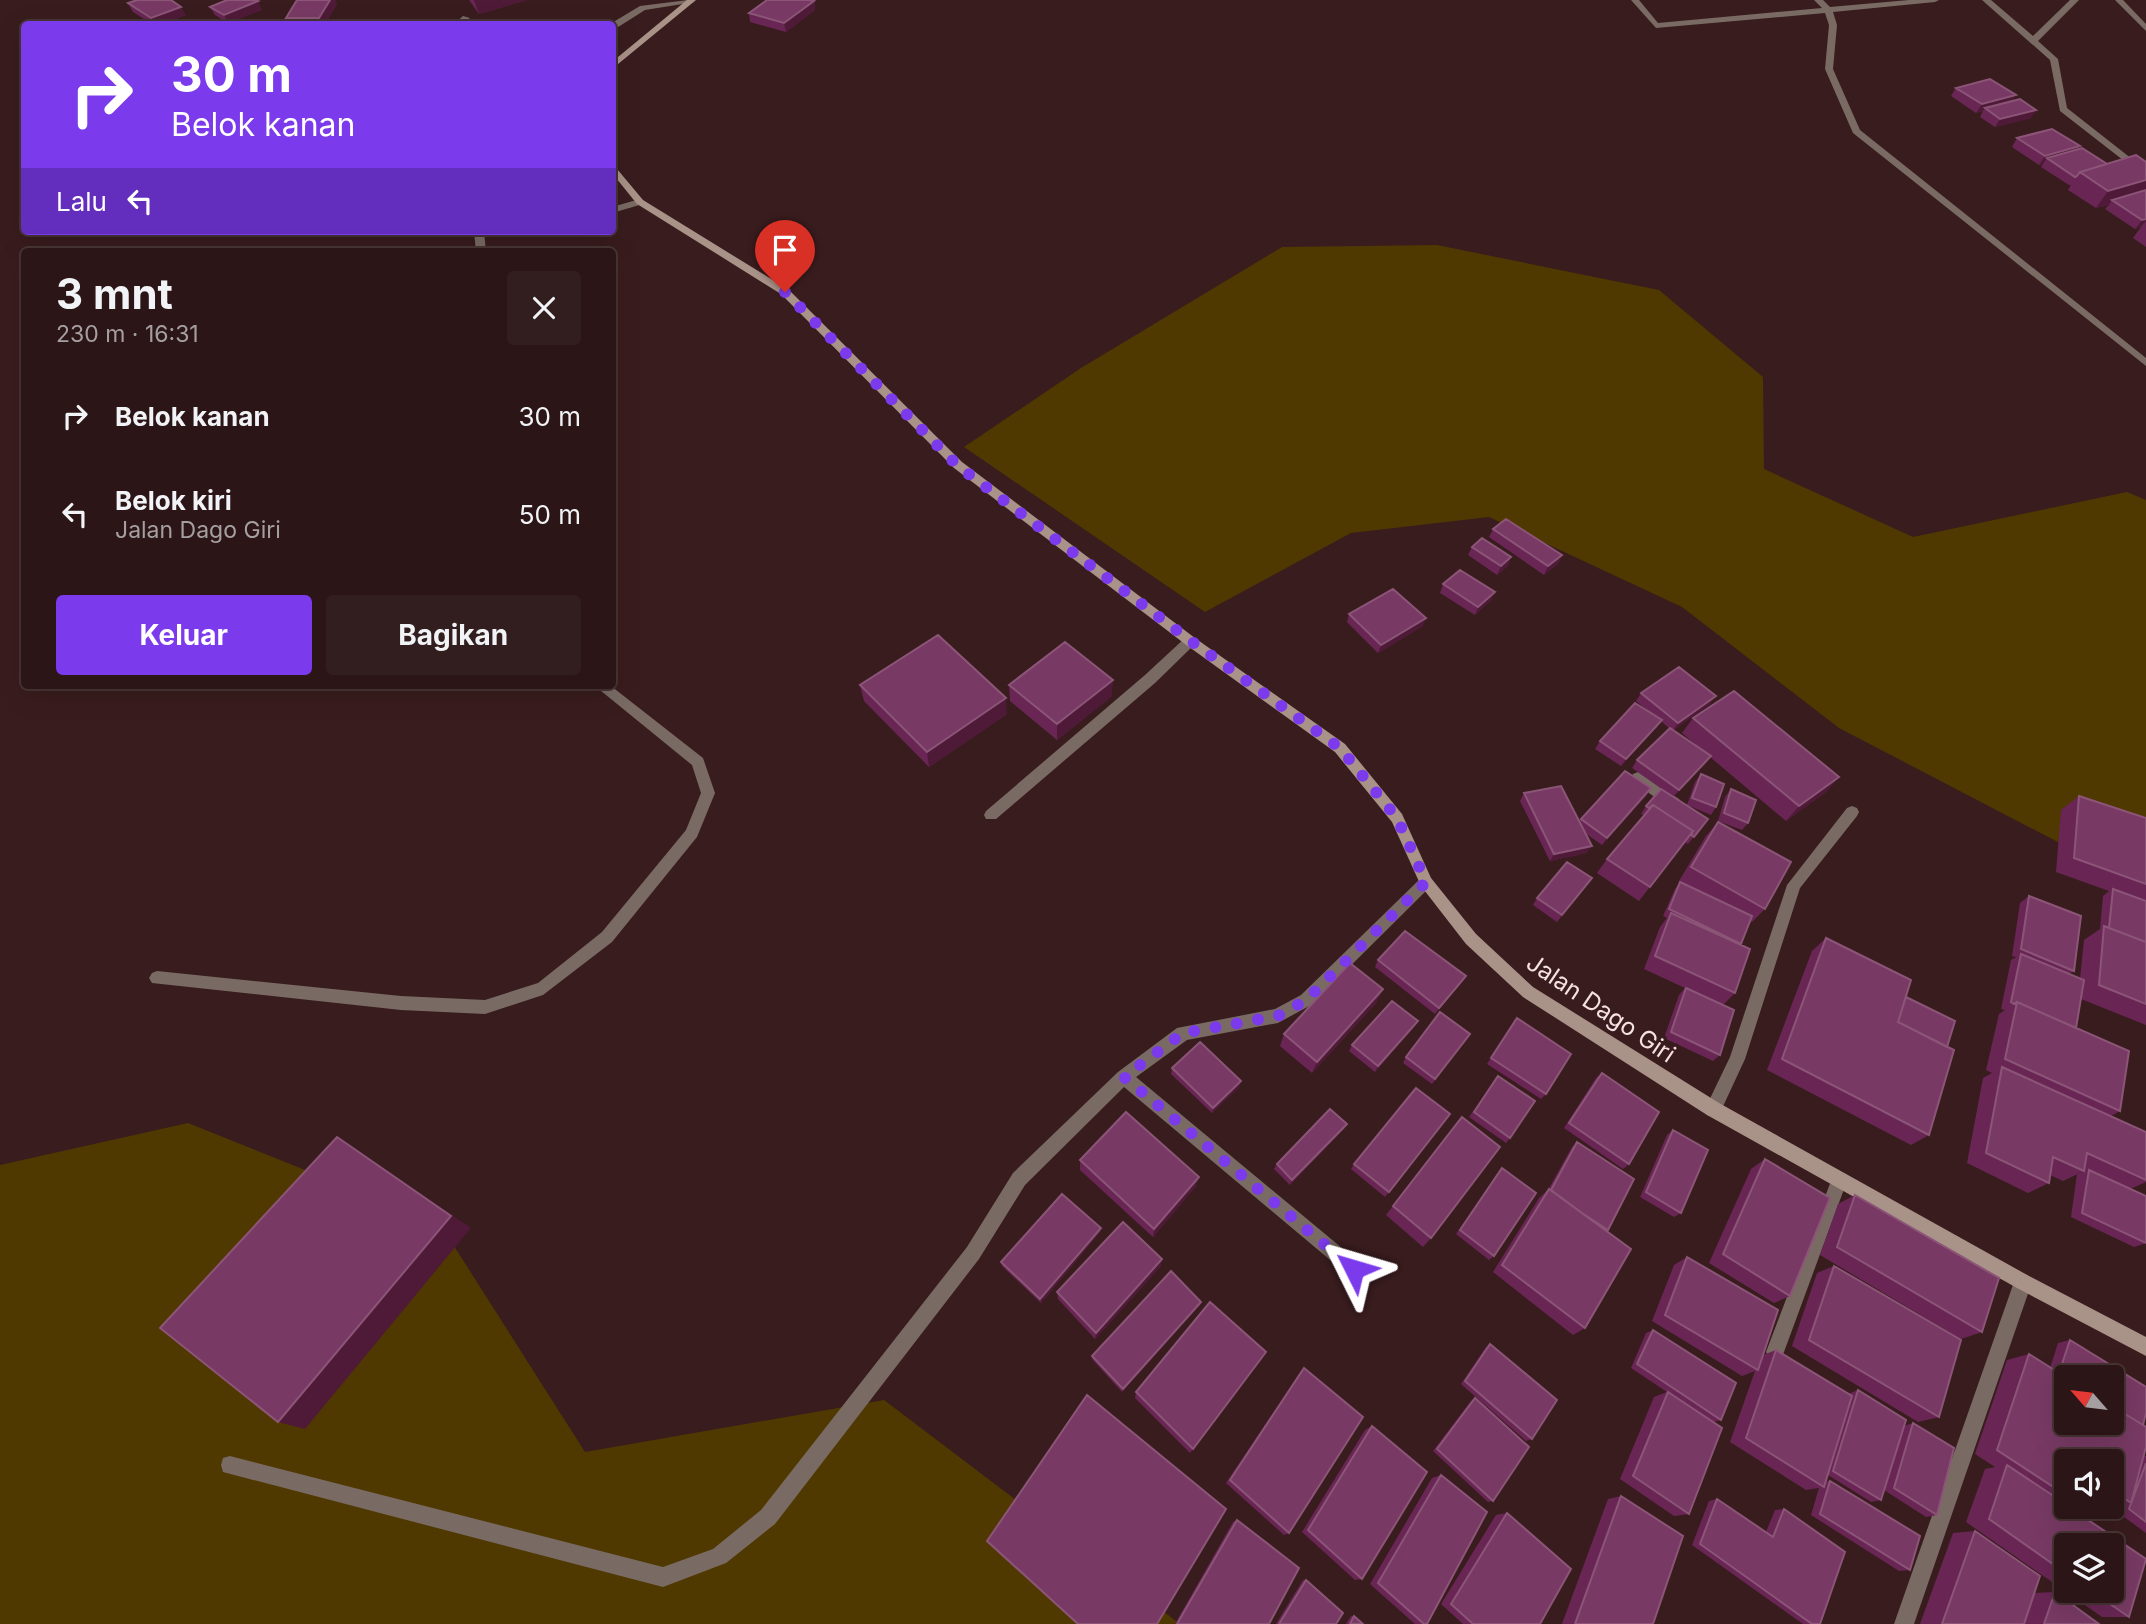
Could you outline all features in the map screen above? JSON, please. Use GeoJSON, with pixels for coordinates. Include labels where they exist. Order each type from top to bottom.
{"type":"FeatureCollection","features":[{"type":"Feature","properties":{"kind":"main road"},"geometry":{"type":"LineString","coordinates":[[616,64],[692,1]]}},
{"type":"Feature","properties":{"kind":"main road","name":"Jalan Dago Giri"},"geometry":{"type":"LineString","coordinates":[[616,171],[640,202],[785,292],[958,466],[1191,641],[1340,748],[1397,818],[1426,882],[1471,939],[1528,992],[1713,1109],[1839,1181],[2146,1347]]}},
{"type":"Feature","properties":{"kind":"street"},"geometry":{"type":"LineString","coordinates":[[1635,0],[1656,26],[1935,0]]}},
{"type":"Feature","properties":{"kind":"street"},"geometry":{"type":"LineString","coordinates":[[1818,0],[1828,10],[1833,25],[1829,69],[1856,131],[2146,363]]}},
{"type":"Feature","properties":{"kind":"street"},"geometry":{"type":"LineString","coordinates":[[1986,0],[2054,59],[2063,109],[2100,142],[2146,175]]}},
{"type":"Feature","properties":{"kind":"street"},"geometry":{"type":"LineString","coordinates":[[2033,41],[2075,0]]}},
{"type":"Feature","properties":{"kind":"street"},"geometry":{"type":"LineString","coordinates":[[2119,0],[2146,29]]}},
{"type":"Feature","properties":{"kind":"street"},"geometry":{"type":"LineString","coordinates":[[616,25],[643,8],[692,1]]}},
{"type":"Feature","properties":{"kind":"street"},"geometry":{"type":"LineString","coordinates":[[462,21],[466,18]]}},
{"type":"Feature","properties":{"kind":"street"},"geometry":{"type":"LineString","coordinates":[[616,209],[640,202]]}},
{"type":"Feature","properties":{"kind":"street"},"geometry":{"type":"LineString","coordinates":[[991,815],[1191,641]]}},
{"type":"Feature","properties":{"kind":"street"},"geometry":{"type":"LineString","coordinates":[[157,978],[401,1003],[485,1007],[543,988],[607,937],[692,833],[708,793],[698,762],[605,689]]}},
{"type":"Feature","properties":{"kind":"street"},"geometry":{"type":"LineString","coordinates":[[1638,778],[1683,808]]}},
{"type":"Feature","properties":{"kind":"street"},"geometry":{"type":"LineString","coordinates":[[1713,1109],[1737,1059],[1788,881],[1852,812]]}},
{"type":"Feature","properties":{"kind":"street"},"geometry":{"type":"LineString","coordinates":[[230,1465],[663,1577],[719,1556],[768,1517],[973,1253],[1018,1178],[1124,1077],[1183,1033],[1278,1016],[1306,1000],[1426,882]]}},
{"type":"Feature","properties":{"kind":"street"},"geometry":{"type":"LineString","coordinates":[[1124,1077],[1354,1269]]}},
{"type":"Feature","properties":{"kind":"street"},"geometry":{"type":"LineString","coordinates":[[1775,1352],[1839,1181]]}},
{"type":"Feature","properties":{"kind":"street"},"geometry":{"type":"LineString","coordinates":[[1904,1624],[2023,1282]]}},
{"type":"Feature","properties":{"kind":"shaded area"},"geometry":{"type":"Polygon","coordinates":[[[1437,245],[1659,290],[1763,377],[1764,469],[1913,537],[2127,492],[2146,500],[2146,888],[1839,728],[1682,607],[1489,517],[1351,533],[1205,612],[964,447],[1081,368],[1282,247],[1437,245]]]}},
{"type":"Feature","properties":{"kind":"shaded area"},"geometry":{"type":"Polygon","coordinates":[[[188,1123],[440,1224],[585,1452],[884,1400],[1180,1624],[0,1624],[0,1165],[188,1123]]]}},
{"type":"Feature","properties":{"kind":"building"},"geometry":{"type":"Polygon","coordinates":[[[137,0],[171,0],[181,7],[151,18],[128,3],[137,0]]]}},
{"type":"Feature","properties":{"kind":"building"},"geometry":{"type":"Polygon","coordinates":[[[227,0],[258,1],[224,15],[210,7],[227,0]]]}},
{"type":"Feature","properties":{"kind":"building"},"geometry":{"type":"Polygon","coordinates":[[[297,0],[330,0],[319,18],[286,18],[297,0]]]}},
{"type":"Feature","properties":{"kind":"building"},"geometry":{"type":"Polygon","coordinates":[[[767,0],[814,1],[784,23],[749,13],[767,0]]]}},
{"type":"Feature","properties":{"kind":"building"},"geometry":{"type":"Polygon","coordinates":[[[1990,79],[2016,95],[1982,104],[1956,88],[1990,79]]]}},
{"type":"Feature","properties":{"kind":"building"},"geometry":{"type":"Polygon","coordinates":[[[2020,99],[2036,110],[2000,119],[1985,108],[2020,99]]]}},
{"type":"Feature","properties":{"kind":"building"},"geometry":{"type":"Polygon","coordinates":[[[2052,129],[2080,146],[2045,156],[2017,138],[2052,129]]]}},
{"type":"Feature","properties":{"kind":"building"},"geometry":{"type":"Polygon","coordinates":[[[2082,148],[2107,164],[2080,172],[2075,177],[2047,158],[2082,148]]]}},
{"type":"Feature","properties":{"kind":"building"},"geometry":{"type":"Polygon","coordinates":[[[2136,155],[2146,162],[2146,180],[2108,191],[2080,172],[2136,155]]]}},
{"type":"Feature","properties":{"kind":"building"},"geometry":{"type":"Polygon","coordinates":[[[2146,190],[2146,219],[2142,220],[2112,200],[2146,190]]]}},
{"type":"Feature","properties":{"kind":"building"},"geometry":{"type":"Polygon","coordinates":[[[1506,519],[1562,555],[1548,566],[1493,529],[1506,519]]]}},
{"type":"Feature","properties":{"kind":"building"},"geometry":{"type":"Polygon","coordinates":[[[1482,538],[1511,557],[1501,566],[1472,547],[1482,538]]]}},
{"type":"Feature","properties":{"kind":"building"},"geometry":{"type":"Polygon","coordinates":[[[1460,570],[1495,592],[1478,607],[1443,584],[1460,570]]]}},
{"type":"Feature","properties":{"kind":"building"},"geometry":{"type":"Polygon","coordinates":[[[1393,589],[1426,618],[1381,645],[1349,614],[1393,589]]]}},
{"type":"Feature","properties":{"kind":"building"},"geometry":{"type":"Polygon","coordinates":[[[938,635],[1006,698],[927,752],[860,685],[938,635]]]}},
{"type":"Feature","properties":{"kind":"building"},"geometry":{"type":"Polygon","coordinates":[[[1065,642],[1113,680],[1057,724],[1009,685],[1065,642]]]}},
{"type":"Feature","properties":{"kind":"building"},"geometry":{"type":"Polygon","coordinates":[[[1679,667],[1716,696],[1678,723],[1641,693],[1679,667]]]}},
{"type":"Feature","properties":{"kind":"building"},"geometry":{"type":"Polygon","coordinates":[[[1734,691],[1839,777],[1799,806],[1693,718],[1734,691]]]}},
{"type":"Feature","properties":{"kind":"building"},"geometry":{"type":"Polygon","coordinates":[[[1635,703],[1662,720],[1626,759],[1600,741],[1635,703]]]}},
{"type":"Feature","properties":{"kind":"building"},"geometry":{"type":"Polygon","coordinates":[[[1670,728],[1711,756],[1679,790],[1637,760],[1670,728]]]}},
{"type":"Feature","properties":{"kind":"building"},"geometry":{"type":"Polygon","coordinates":[[[1625,771],[1651,788],[1607,838],[1581,819],[1625,771]]]}},
{"type":"Feature","properties":{"kind":"building"},"geometry":{"type":"Polygon","coordinates":[[[1701,774],[1724,784],[1716,807],[1692,798],[1701,774]]]}},
{"type":"Feature","properties":{"kind":"building"},"geometry":{"type":"Polygon","coordinates":[[[1561,786],[1592,846],[1554,854],[1524,793],[1561,786]]]}},
{"type":"Feature","properties":{"kind":"building"},"geometry":{"type":"Polygon","coordinates":[[[1661,789],[1708,819],[1694,837],[1691,835],[1693,831],[1653,805],[1649,808],[1646,806],[1661,789]]]}},
{"type":"Feature","properties":{"kind":"building"},"geometry":{"type":"Polygon","coordinates":[[[1731,789],[1756,800],[1748,823],[1724,813],[1731,789]]]}},
{"type":"Feature","properties":{"kind":"building"},"geometry":{"type":"Polygon","coordinates":[[[2079,796],[2146,818],[2146,884],[2074,858],[2079,796]]]}},
{"type":"Feature","properties":{"kind":"building"},"geometry":{"type":"Polygon","coordinates":[[[1653,805],[1693,831],[1650,887],[1607,859],[1653,805]]]}},
{"type":"Feature","properties":{"kind":"building"},"geometry":{"type":"Polygon","coordinates":[[[1718,822],[1791,862],[1765,909],[1691,867],[1718,822]]]}},
{"type":"Feature","properties":{"kind":"building"},"geometry":{"type":"Polygon","coordinates":[[[1567,862],[1592,878],[1562,915],[1537,898],[1567,862]]]}},
{"type":"Feature","properties":{"kind":"building"},"geometry":{"type":"Polygon","coordinates":[[[1680,882],[1752,916],[1741,944],[1669,909],[1680,882]]]}},
{"type":"Feature","properties":{"kind":"building"},"geometry":{"type":"Polygon","coordinates":[[[2113,889],[2146,901],[2146,942],[2109,928],[2113,889]]]}},
{"type":"Feature","properties":{"kind":"building"},"geometry":{"type":"Polygon","coordinates":[[[2029,896],[2081,916],[2074,971],[2021,949],[2029,896]]]}},
{"type":"Feature","properties":{"kind":"building"},"geometry":{"type":"Polygon","coordinates":[[[1671,913],[1750,949],[1735,993],[1655,956],[1671,913]]]}},
{"type":"Feature","properties":{"kind":"building"},"geometry":{"type":"Polygon","coordinates":[[[2104,926],[2146,942],[2146,1004],[2099,985],[2104,926]]]}},
{"type":"Feature","properties":{"kind":"building"},"geometry":{"type":"Polygon","coordinates":[[[1405,931],[1466,976],[1439,1008],[1378,960],[1405,931]]]}},
{"type":"Feature","properties":{"kind":"building"},"geometry":{"type":"Polygon","coordinates":[[[1826,938],[1911,980],[1898,1022],[1954,1050],[1929,1135],[1782,1059],[1826,938]]]}},
{"type":"Feature","properties":{"kind":"building"},"geometry":{"type":"Polygon","coordinates":[[[2021,954],[2084,980],[2076,1028],[2017,1002],[2011,1002],[2021,954]]]}},
{"type":"Feature","properties":{"kind":"building"},"geometry":{"type":"Polygon","coordinates":[[[1350,963],[1383,989],[1317,1062],[1284,1034],[1350,963]]]}},
{"type":"Feature","properties":{"kind":"building"},"geometry":{"type":"Polygon","coordinates":[[[1686,988],[1734,1010],[1720,1055],[1671,1032],[1686,988]]]}},
{"type":"Feature","properties":{"kind":"building"},"geometry":{"type":"Polygon","coordinates":[[[1906,997],[1955,1021],[1947,1047],[1898,1022],[1906,997]]]}},
{"type":"Feature","properties":{"kind":"building"},"geometry":{"type":"Polygon","coordinates":[[[1392,1001],[1418,1021],[1378,1066],[1352,1045],[1392,1001]]]}},
{"type":"Feature","properties":{"kind":"building"},"geometry":{"type":"Polygon","coordinates":[[[2017,1002],[2129,1051],[2120,1111],[2005,1059],[2017,1002]]]}},
{"type":"Feature","properties":{"kind":"building"},"geometry":{"type":"Polygon","coordinates":[[[1440,1012],[1470,1034],[1435,1079],[1406,1057],[1440,1012]]]}},
{"type":"Feature","properties":{"kind":"building"},"geometry":{"type":"Polygon","coordinates":[[[1517,1018],[1571,1054],[1546,1094],[1491,1058],[1517,1018]]]}},
{"type":"Feature","properties":{"kind":"building"},"geometry":{"type":"Polygon","coordinates":[[[1200,1042],[1241,1081],[1213,1108],[1172,1068],[1200,1042]]]}},
{"type":"Feature","properties":{"kind":"building"},"geometry":{"type":"Polygon","coordinates":[[[2002,1067],[2146,1132],[2146,1180],[2087,1153],[2084,1171],[2053,1157],[2049,1183],[1986,1153],[2002,1067]]]}},
{"type":"Feature","properties":{"kind":"building"},"geometry":{"type":"Polygon","coordinates":[[[1602,1073],[1659,1112],[1629,1164],[1569,1123],[1602,1073]]]}},
{"type":"Feature","properties":{"kind":"building"},"geometry":{"type":"Polygon","coordinates":[[[1498,1076],[1535,1101],[1510,1138],[1474,1112],[1498,1076]]]}},
{"type":"Feature","properties":{"kind":"building"},"geometry":{"type":"Polygon","coordinates":[[[1416,1088],[1450,1114],[1389,1192],[1354,1164],[1416,1088]]]}},
{"type":"Feature","properties":{"kind":"building"},"geometry":{"type":"Polygon","coordinates":[[[1330,1109],[1347,1124],[1292,1180],[1277,1164],[1330,1109]]]}},
{"type":"Feature","properties":{"kind":"building"},"geometry":{"type":"Polygon","coordinates":[[[1126,1112],[1199,1177],[1154,1229],[1080,1160],[1126,1112]]]}},
{"type":"Feature","properties":{"kind":"building"},"geometry":{"type":"Polygon","coordinates":[[[1462,1117],[1500,1147],[1431,1238],[1393,1206],[1462,1117]]]}},
{"type":"Feature","properties":{"kind":"building"},"geometry":{"type":"Polygon","coordinates":[[[1673,1130],[1708,1150],[1681,1213],[1646,1192],[1673,1130]]]}},
{"type":"Feature","properties":{"kind":"building"},"geometry":{"type":"Polygon","coordinates":[[[337,1137],[451,1216],[278,1422],[160,1328],[337,1137]]]}},
{"type":"Feature","properties":{"kind":"building"},"geometry":{"type":"Polygon","coordinates":[[[1577,1142],[1634,1179],[1608,1230],[1551,1190],[1577,1142]]]}},
{"type":"Feature","properties":{"kind":"building"},"geometry":{"type":"Polygon","coordinates":[[[1765,1159],[1830,1198],[1790,1296],[1723,1254],[1765,1159]]]}},
{"type":"Feature","properties":{"kind":"building"},"geometry":{"type":"Polygon","coordinates":[[[1502,1168],[1536,1193],[1494,1256],[1460,1230],[1502,1168]]]}},
{"type":"Feature","properties":{"kind":"building"},"geometry":{"type":"Polygon","coordinates":[[[2089,1170],[2146,1196],[2146,1243],[2082,1213],[2089,1170]]]}},
{"type":"Feature","properties":{"kind":"building"},"geometry":{"type":"Polygon","coordinates":[[[1549,1189],[1631,1249],[1585,1328],[1502,1265],[1549,1189]]]}},
{"type":"Feature","properties":{"kind":"building"},"geometry":{"type":"Polygon","coordinates":[[[1062,1194],[1101,1228],[1040,1299],[1001,1262],[1062,1194]]]}},
{"type":"Feature","properties":{"kind":"building"},"geometry":{"type":"Polygon","coordinates":[[[1855,1195],[1999,1278],[1982,1332],[1837,1247],[1855,1195]]]}},
{"type":"Feature","properties":{"kind":"building"},"geometry":{"type":"Polygon","coordinates":[[[1123,1222],[1162,1259],[1096,1333],[1057,1292],[1123,1222]]]}},
{"type":"Feature","properties":{"kind":"building"},"geometry":{"type":"Polygon","coordinates":[[[1687,1257],[1778,1310],[1758,1370],[1665,1315],[1687,1257]]]}},
{"type":"Feature","properties":{"kind":"building"},"geometry":{"type":"Polygon","coordinates":[[[1834,1266],[1961,1340],[1939,1417],[1809,1340],[1834,1266]]]}},
{"type":"Feature","properties":{"kind":"building"},"geometry":{"type":"Polygon","coordinates":[[[1171,1271],[1201,1302],[1123,1389],[1092,1356],[1171,1271]]]}},
{"type":"Feature","properties":{"kind":"building"},"geometry":{"type":"Polygon","coordinates":[[[1210,1302],[1266,1352],[1193,1449],[1136,1392],[1210,1302]]]}},
{"type":"Feature","properties":{"kind":"building"},"geometry":{"type":"Polygon","coordinates":[[[1653,1330],[1736,1383],[1721,1420],[1637,1364],[1653,1330]]]}},
{"type":"Feature","properties":{"kind":"building"},"geometry":{"type":"Polygon","coordinates":[[[2070,1340],[2110,1365],[2062,1365],[2070,1340]]]}},
{"type":"Feature","properties":{"kind":"building"},"geometry":{"type":"Polygon","coordinates":[[[1490,1344],[1557,1400],[1532,1439],[1465,1381],[1490,1344]]]}},
{"type":"Feature","properties":{"kind":"building"},"geometry":{"type":"Polygon","coordinates":[[[1776,1350],[1852,1396],[1824,1487],[1746,1438],[1776,1350]]]}},
{"type":"Feature","properties":{"kind":"building"},"geometry":{"type":"Polygon","coordinates":[[[2029,1354],[2054,1370],[2054,1435],[2124,1435],[2124,1413],[2146,1427],[2146,1447],[2131,1503],[2124,1498],[2124,1449],[2054,1449],[2054,1487],[1997,1450],[2029,1354]]]}},
{"type":"Feature","properties":{"kind":"building"},"geometry":{"type":"Polygon","coordinates":[[[1304,1368],[1363,1417],[1289,1533],[1230,1480],[1304,1368]]]}},
{"type":"Feature","properties":{"kind":"building"},"geometry":{"type":"Polygon","coordinates":[[[2124,1373],[2146,1387],[2143,1425],[2124,1413],[2124,1373]]]}},
{"type":"Feature","properties":{"kind":"building"},"geometry":{"type":"Polygon","coordinates":[[[1858,1390],[1906,1420],[1881,1500],[1833,1471],[1858,1390]]]}},
{"type":"Feature","properties":{"kind":"building"},"geometry":{"type":"Polygon","coordinates":[[[1668,1392],[1722,1428],[1689,1514],[1633,1476],[1668,1392]]]}},
{"type":"Feature","properties":{"kind":"building"},"geometry":{"type":"Polygon","coordinates":[[[1087,1395],[1226,1509],[1157,1624],[1078,1624],[987,1541],[1087,1395]]]}},
{"type":"Feature","properties":{"kind":"building"},"geometry":{"type":"Polygon","coordinates":[[[1475,1398],[1529,1447],[1493,1501],[1437,1449],[1475,1398]]]}},
{"type":"Feature","properties":{"kind":"building"},"geometry":{"type":"Polygon","coordinates":[[[1913,1423],[1954,1448],[1937,1515],[1894,1488],[1913,1423]]]}},
{"type":"Feature","properties":{"kind":"building"},"geometry":{"type":"Polygon","coordinates":[[[1372,1426],[1427,1472],[1362,1579],[1308,1530],[1372,1426]]]}},
{"type":"Feature","properties":{"kind":"building"},"geometry":{"type":"Polygon","coordinates":[[[2146,1463],[2146,1522],[2129,1509],[2146,1463]]]}},
{"type":"Feature","properties":{"kind":"building"},"geometry":{"type":"Polygon","coordinates":[[[2007,1465],[2054,1496],[2054,1519],[2087,1519],[2108,1533],[2054,1533],[2054,1565],[1989,1519],[2007,1465]]]}},
{"type":"Feature","properties":{"kind":"building"},"geometry":{"type":"Polygon","coordinates":[[[1441,1475],[1487,1512],[1427,1624],[1424,1624],[1378,1583],[1441,1475]]]}},
{"type":"Feature","properties":{"kind":"building"},"geometry":{"type":"Polygon","coordinates":[[[1830,1481],[1920,1536],[1910,1570],[1820,1514],[1830,1481]]]}},
{"type":"Feature","properties":{"kind":"building"},"geometry":{"type":"Polygon","coordinates":[[[1621,1496],[1683,1536],[1653,1624],[1575,1624],[1621,1496]]]}},
{"type":"Feature","properties":{"kind":"building"},"geometry":{"type":"Polygon","coordinates":[[[1717,1499],[1773,1537],[1784,1509],[1845,1552],[1820,1624],[1812,1624],[1700,1544],[1717,1499]]]}},
{"type":"Feature","properties":{"kind":"building"},"geometry":{"type":"Polygon","coordinates":[[[1507,1513],[1571,1569],[1540,1624],[1473,1624],[1451,1604],[1507,1513]]]}},
{"type":"Feature","properties":{"kind":"building"},"geometry":{"type":"Polygon","coordinates":[[[1237,1520],[1299,1568],[1269,1624],[1177,1624],[1237,1520]]]}},
{"type":"Feature","properties":{"kind":"building"},"geometry":{"type":"Polygon","coordinates":[[[1975,1531],[2040,1576],[2024,1624],[1942,1624],[1975,1531]]]}},
{"type":"Feature","properties":{"kind":"building"},"geometry":{"type":"Polygon","coordinates":[[[2124,1544],[2146,1559],[2129,1617],[2109,1603],[2124,1603],[2124,1544]]]}},
{"type":"Feature","properties":{"kind":"building"},"geometry":{"type":"Polygon","coordinates":[[[1306,1580],[1343,1613],[1336,1624],[1279,1624],[1306,1580]]]}},
{"type":"Feature","properties":{"kind":"building"},"geometry":{"type":"Polygon","coordinates":[[[2054,1595],[2054,1603],[2070,1603],[2099,1624],[2044,1624],[2054,1595]]]}},
{"type":"Feature","properties":{"kind":"building"},"geometry":{"type":"Polygon","coordinates":[[[1354,1616],[1363,1624],[1350,1624],[1354,1616]]]}},
{"type":"Feature","properties":{"kind":"route"},"geometry":{"type":"LineString","coordinates":[[785,292],[958,466],[1191,641],[1340,748],[1397,818],[1426,882],[1306,1000],[1278,1016],[1183,1033],[1124,1077],[1354,1269]]}}]}
